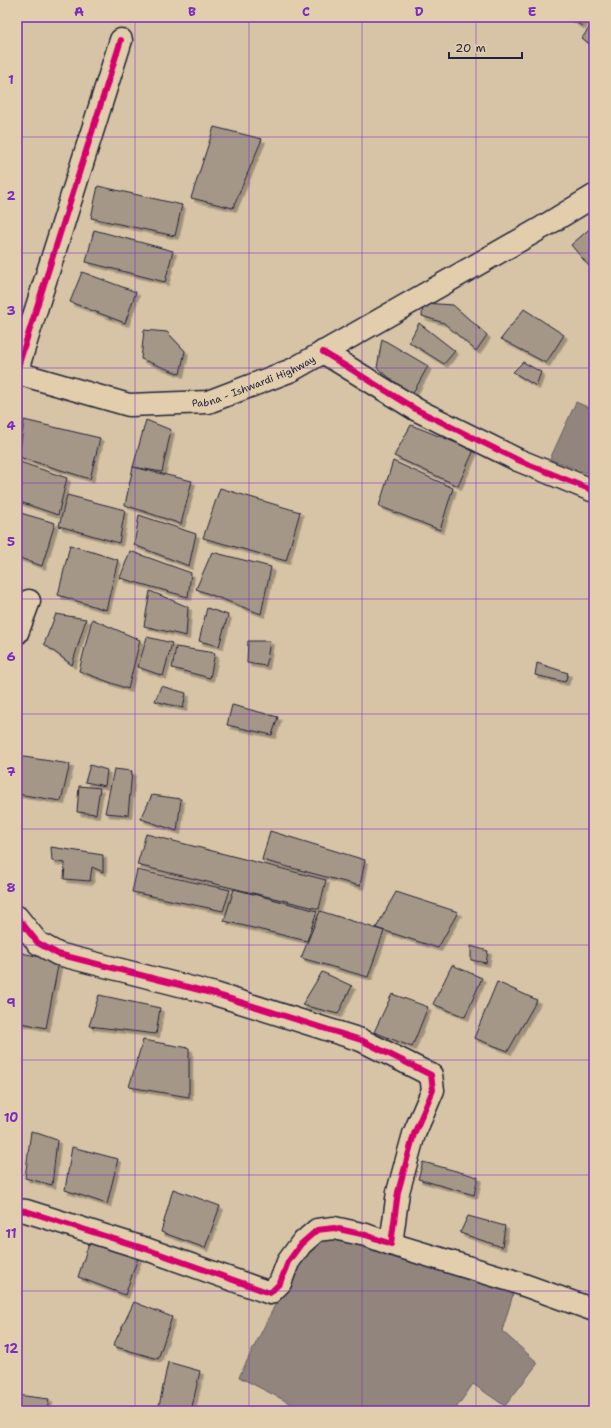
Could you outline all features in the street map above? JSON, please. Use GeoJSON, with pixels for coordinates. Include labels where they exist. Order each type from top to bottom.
{"type":"FeatureCollection","features":[{"type":"Feature","properties":{"kind":"street"},"geometry":{"type":"LineString","coordinates":[[17,371],[121,40]]}},
{"type":"Feature","properties":{"kind":"street","name":"Pabna - Ishwardi Highway"},"geometry":{"type":"LineString","coordinates":[[17,371],[129,405],[208,402],[292,370],[544,227],[594,196]]}},
{"type":"Feature","properties":{"kind":"street"},"geometry":{"type":"LineString","coordinates":[[323,352],[417,410],[518,460],[594,491]]}},
{"type":"Feature","properties":{"kind":"street"},"geometry":{"type":"LineString","coordinates":[[17,632],[28,601]]}},
{"type":"Feature","properties":{"kind":"street"},"geometry":{"type":"LineString","coordinates":[[17,917],[38,943],[58,954],[215,994],[361,1040],[431,1076],[433,1090],[412,1141],[398,1192],[391,1244]]}},
{"type":"Feature","properties":{"kind":"street"},"geometry":{"type":"LineString","coordinates":[[17,1210],[26,1211],[146,1249],[270,1293],[280,1282],[288,1262],[300,1244],[318,1230],[334,1228],[366,1235],[510,1280],[594,1310]]}},
{"type":"Feature","properties":{"kind":"shaded area"},"geometry":{"type":"Polygon","coordinates":[[[576,402],[594,410],[594,476],[550,459],[576,402]]]}},
{"type":"Feature","properties":{"kind":"shaded area"},"geometry":{"type":"Polygon","coordinates":[[[328,1233],[515,1288],[502,1331],[538,1363],[505,1406],[473,1384],[454,1411],[305,1411],[239,1377],[288,1279],[310,1243],[328,1233]]]}},
{"type":"Feature","properties":{"kind":"building"},"geometry":{"type":"Polygon","coordinates":[[[567,17],[587,17],[582,26],[567,17]]]}},
{"type":"Feature","properties":{"kind":"building"},"geometry":{"type":"Polygon","coordinates":[[[594,21],[594,47],[582,38],[594,21]]]}},
{"type":"Feature","properties":{"kind":"building"},"geometry":{"type":"Polygon","coordinates":[[[214,127],[262,139],[233,208],[191,198],[214,127]]]}},
{"type":"Feature","properties":{"kind":"building"},"geometry":{"type":"Polygon","coordinates":[[[98,186],[182,205],[175,236],[91,218],[98,186]]]}},
{"type":"Feature","properties":{"kind":"building"},"geometry":{"type":"Polygon","coordinates":[[[594,225],[594,272],[571,245],[594,225]]]}},
{"type":"Feature","properties":{"kind":"building"},"geometry":{"type":"Polygon","coordinates":[[[94,230],[173,251],[165,282],[86,262],[94,230]]]}},
{"type":"Feature","properties":{"kind":"building"},"geometry":{"type":"Polygon","coordinates":[[[82,272],[136,292],[125,323],[70,302],[82,272]]]}},
{"type":"Feature","properties":{"kind":"building"},"geometry":{"type":"Polygon","coordinates":[[[423,303],[453,305],[487,335],[476,351],[444,323],[422,316],[423,303]]]}},
{"type":"Feature","properties":{"kind":"building"},"geometry":{"type":"Polygon","coordinates":[[[524,309],[564,335],[546,363],[501,339],[524,309]]]}},
{"type":"Feature","properties":{"kind":"building"},"geometry":{"type":"Polygon","coordinates":[[[419,323],[455,351],[444,364],[409,342],[419,323]]]}},
{"type":"Feature","properties":{"kind":"building"},"geometry":{"type":"Polygon","coordinates":[[[144,330],[167,332],[185,351],[180,374],[141,359],[144,330]]]}},
{"type":"Feature","properties":{"kind":"building"},"geometry":{"type":"Polygon","coordinates":[[[382,339],[428,366],[412,395],[377,368],[382,339]]]}},
{"type":"Feature","properties":{"kind":"building"},"geometry":{"type":"Polygon","coordinates":[[[523,362],[541,372],[536,386],[513,372],[523,362]]]}},
{"type":"Feature","properties":{"kind":"building"},"geometry":{"type":"Polygon","coordinates":[[[24,420],[100,438],[90,479],[19,457],[24,420]]]}},
{"type":"Feature","properties":{"kind":"building"},"geometry":{"type":"Polygon","coordinates":[[[146,420],[171,430],[162,472],[133,467],[146,420]]]}},
{"type":"Feature","properties":{"kind":"building"},"geometry":{"type":"Polygon","coordinates":[[[411,425],[474,450],[458,486],[394,456],[411,425]]]}},
{"type":"Feature","properties":{"kind":"building"},"geometry":{"type":"Polygon","coordinates":[[[17,461],[67,478],[58,515],[17,501],[17,461]]]}},
{"type":"Feature","properties":{"kind":"building"},"geometry":{"type":"Polygon","coordinates":[[[393,461],[453,488],[440,530],[379,506],[393,461]]]}},
{"type":"Feature","properties":{"kind":"building"},"geometry":{"type":"Polygon","coordinates":[[[133,467],[192,481],[181,524],[125,505],[133,467]]]}},
{"type":"Feature","properties":{"kind":"building"},"geometry":{"type":"Polygon","coordinates":[[[220,488],[300,512],[286,561],[203,538],[220,488]]]}},
{"type":"Feature","properties":{"kind":"building"},"geometry":{"type":"Polygon","coordinates":[[[67,495],[125,510],[119,543],[59,526],[67,495]]]}},
{"type":"Feature","properties":{"kind":"building"},"geometry":{"type":"Polygon","coordinates":[[[17,512],[55,523],[42,566],[17,557],[17,512]]]}},
{"type":"Feature","properties":{"kind":"building"},"geometry":{"type":"Polygon","coordinates":[[[139,515],[196,534],[189,566],[134,545],[139,515]]]}},
{"type":"Feature","properties":{"kind":"building"},"geometry":{"type":"Polygon","coordinates":[[[70,545],[118,560],[106,610],[58,595],[70,545]]]}},
{"type":"Feature","properties":{"kind":"building"},"geometry":{"type":"Polygon","coordinates":[[[130,551],[191,573],[188,597],[120,578],[130,551]]]}},
{"type":"Feature","properties":{"kind":"building"},"geometry":{"type":"Polygon","coordinates":[[[212,552],[271,567],[261,614],[196,589],[212,552]]]}},
{"type":"Feature","properties":{"kind":"building"},"geometry":{"type":"Polygon","coordinates":[[[150,591],[188,607],[186,636],[144,626],[150,591]]]}},
{"type":"Feature","properties":{"kind":"building"},"geometry":{"type":"Polygon","coordinates":[[[207,608],[228,615],[219,646],[199,641],[207,608]]]}},
{"type":"Feature","properties":{"kind":"building"},"geometry":{"type":"Polygon","coordinates":[[[56,614],[86,619],[72,665],[44,644],[56,614]]]}},
{"type":"Feature","properties":{"kind":"building"},"geometry":{"type":"Polygon","coordinates":[[[92,619],[140,640],[128,689],[79,671],[92,619]]]}},
{"type":"Feature","properties":{"kind":"building"},"geometry":{"type":"Polygon","coordinates":[[[147,637],[172,643],[163,676],[138,667],[147,637]]]}},
{"type":"Feature","properties":{"kind":"building"},"geometry":{"type":"Polygon","coordinates":[[[248,641],[270,641],[266,666],[247,663],[248,641]]]}},
{"type":"Feature","properties":{"kind":"building"},"geometry":{"type":"Polygon","coordinates":[[[176,647],[215,653],[210,678],[172,668],[176,647]]]}},
{"type":"Feature","properties":{"kind":"building"},"geometry":{"type":"Polygon","coordinates":[[[537,663],[568,673],[565,682],[535,675],[537,663]]]}},
{"type":"Feature","properties":{"kind":"building"},"geometry":{"type":"Polygon","coordinates":[[[161,686],[186,693],[183,708],[155,701],[161,686]]]}},
{"type":"Feature","properties":{"kind":"building"},"geometry":{"type":"Polygon","coordinates":[[[232,705],[278,717],[272,735],[227,725],[232,705]]]}},
{"type":"Feature","properties":{"kind":"building"},"geometry":{"type":"Polygon","coordinates":[[[17,756],[70,764],[61,801],[17,794],[17,756]]]}},
{"type":"Feature","properties":{"kind":"building"},"geometry":{"type":"Polygon","coordinates":[[[90,765],[107,770],[105,786],[85,782],[90,765]]]}},
{"type":"Feature","properties":{"kind":"building"},"geometry":{"type":"Polygon","coordinates":[[[114,769],[132,771],[128,815],[105,813],[114,769]]]}},
{"type":"Feature","properties":{"kind":"building"},"geometry":{"type":"Polygon","coordinates":[[[79,786],[100,788],[96,814],[77,812],[79,786]]]}},
{"type":"Feature","properties":{"kind":"building"},"geometry":{"type":"Polygon","coordinates":[[[152,795],[181,799],[177,831],[141,819],[152,795]]]}},
{"type":"Feature","properties":{"kind":"building"},"geometry":{"type":"Polygon","coordinates":[[[270,831],[365,860],[360,886],[262,860],[270,831]]]}},
{"type":"Feature","properties":{"kind":"building"},"geometry":{"type":"Polygon","coordinates":[[[146,834],[326,880],[319,909],[137,865],[146,834]]]}},
{"type":"Feature","properties":{"kind":"building"},"geometry":{"type":"Polygon","coordinates":[[[51,847],[103,855],[103,872],[92,867],[90,881],[64,879],[65,863],[52,861],[51,847]]]}},
{"type":"Feature","properties":{"kind":"building"},"geometry":{"type":"Polygon","coordinates":[[[137,870],[230,890],[223,911],[132,892],[137,870]]]}},
{"type":"Feature","properties":{"kind":"building"},"geometry":{"type":"Polygon","coordinates":[[[234,889],[317,911],[307,941],[224,921],[234,889]]]}},
{"type":"Feature","properties":{"kind":"building"},"geometry":{"type":"Polygon","coordinates":[[[396,892],[458,912],[438,948],[376,928],[396,892]]]}},
{"type":"Feature","properties":{"kind":"building"},"geometry":{"type":"Polygon","coordinates":[[[320,911],[384,931],[368,977],[301,958],[320,911]]]}},
{"type":"Feature","properties":{"kind":"building"},"geometry":{"type":"Polygon","coordinates":[[[471,946],[488,951],[486,963],[471,960],[471,946]]]}},
{"type":"Feature","properties":{"kind":"building"},"geometry":{"type":"Polygon","coordinates":[[[17,952],[59,961],[46,1028],[17,1022],[17,952]]]}},
{"type":"Feature","properties":{"kind":"building"},"geometry":{"type":"Polygon","coordinates":[[[452,965],[482,978],[465,1017],[433,1004],[452,965]]]}},
{"type":"Feature","properties":{"kind":"building"},"geometry":{"type":"Polygon","coordinates":[[[322,972],[352,986],[338,1014],[302,1005],[322,972]]]}},
{"type":"Feature","properties":{"kind":"building"},"geometry":{"type":"Polygon","coordinates":[[[497,982],[537,1000],[508,1051],[474,1038],[497,982]]]}},
{"type":"Feature","properties":{"kind":"building"},"geometry":{"type":"Polygon","coordinates":[[[392,994],[428,1007],[412,1047],[374,1032],[392,994]]]}},
{"type":"Feature","properties":{"kind":"building"},"geometry":{"type":"Polygon","coordinates":[[[99,995],[160,1008],[156,1034],[89,1026],[99,995]]]}},
{"type":"Feature","properties":{"kind":"building"},"geometry":{"type":"Polygon","coordinates":[[[143,1040],[189,1048],[189,1097],[129,1087],[143,1040]]]}},
{"type":"Feature","properties":{"kind":"building"},"geometry":{"type":"Polygon","coordinates":[[[31,1131],[57,1140],[52,1185],[25,1178],[31,1131]]]}},
{"type":"Feature","properties":{"kind":"building"},"geometry":{"type":"Polygon","coordinates":[[[72,1147],[118,1159],[107,1204],[65,1190],[72,1147]]]}},
{"type":"Feature","properties":{"kind":"building"},"geometry":{"type":"Polygon","coordinates":[[[423,1162],[478,1177],[474,1195],[418,1179],[423,1162]]]}},
{"type":"Feature","properties":{"kind":"building"},"geometry":{"type":"Polygon","coordinates":[[[173,1189],[220,1206],[205,1248],[161,1232],[173,1189]]]}},
{"type":"Feature","properties":{"kind":"building"},"geometry":{"type":"Polygon","coordinates":[[[468,1216],[505,1226],[502,1247],[460,1233],[468,1216]]]}},
{"type":"Feature","properties":{"kind":"building"},"geometry":{"type":"Polygon","coordinates":[[[90,1240],[138,1258],[125,1295],[78,1277],[90,1240]]]}},
{"type":"Feature","properties":{"kind":"building"},"geometry":{"type":"Polygon","coordinates":[[[134,1302],[172,1317],[158,1359],[113,1346],[134,1302]]]}},
{"type":"Feature","properties":{"kind":"building"},"geometry":{"type":"Polygon","coordinates":[[[168,1362],[200,1371],[191,1411],[158,1411],[168,1362]]]}},
{"type":"Feature","properties":{"kind":"building"},"geometry":{"type":"Polygon","coordinates":[[[17,1395],[49,1399],[47,1411],[17,1411],[17,1395]]]}},
{"type":"Feature","properties":{"kind":"cycle path"},"geometry":{"type":"LineString","coordinates":[[17,370],[121,40]]}},
{"type":"Feature","properties":{"kind":"cycle path"},"geometry":{"type":"LineString","coordinates":[[323,352],[417,410],[518,460],[594,491]]}},
{"type":"Feature","properties":{"kind":"cycle path"},"geometry":{"type":"LineString","coordinates":[[17,917],[38,943],[58,954],[215,994],[361,1040],[431,1075],[433,1090],[414,1134],[398,1192],[391,1244],[366,1235],[334,1228],[317,1230],[301,1244],[288,1262],[280,1283],[270,1293],[146,1249],[26,1211],[17,1210]]}}]}
